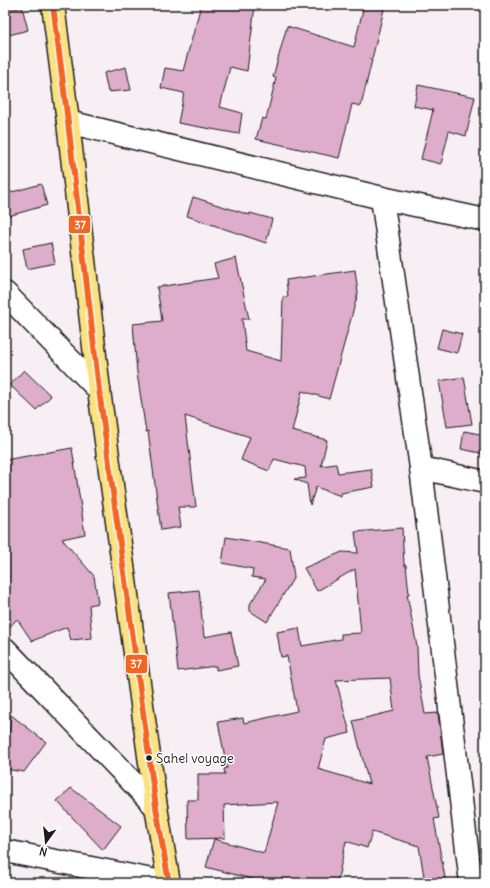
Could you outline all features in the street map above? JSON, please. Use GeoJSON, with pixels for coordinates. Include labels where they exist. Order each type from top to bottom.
{"type":"FeatureCollection","features":[{"type":"Feature","properties":{"kind":"main road"},"geometry":{"type":"LineString","coordinates":[[53,5],[99,390],[156,807],[168,883]]}},
{"type":"Feature","properties":{"kind":"street"},"geometry":{"type":"LineString","coordinates":[[68,122],[382,198],[485,220]]}},
{"type":"Feature","properties":{"kind":"street"},"geometry":{"type":"LineString","coordinates":[[382,198],[421,468],[471,883]]}},
{"type":"Feature","properties":{"kind":"street"},"geometry":{"type":"LineString","coordinates":[[5,293],[99,390]]}},
{"type":"Feature","properties":{"kind":"street"},"geometry":{"type":"LineString","coordinates":[[421,468],[485,482]]}},
{"type":"Feature","properties":{"kind":"street"},"geometry":{"type":"LineString","coordinates":[[5,649],[156,807]]}},
{"type":"Feature","properties":{"kind":"street"},"geometry":{"type":"LineString","coordinates":[[5,851],[168,883]]}},
{"type":"Feature","properties":{"kind":"building"},"geometry":{"type":"Polygon","coordinates":[[[201,5],[255,5],[247,71],[230,67],[220,107],[242,113],[239,134],[178,123],[184,93],[161,88],[165,68],[183,71],[201,5]]]}},
{"type":"Feature","properties":{"kind":"building"},"geometry":{"type":"Polygon","coordinates":[[[364,5],[385,5],[372,59],[369,59],[372,60],[361,106],[352,104],[339,158],[256,139],[262,118],[266,119],[276,78],[273,77],[287,26],[354,47],[364,5]]]}},
{"type":"Feature","properties":{"kind":"building"},"geometry":{"type":"Polygon","coordinates":[[[22,7],[28,30],[5,36],[5,11],[22,7]]]}},
{"type":"Feature","properties":{"kind":"building"},"geometry":{"type":"Polygon","coordinates":[[[126,67],[131,90],[108,92],[104,73],[126,67]]]}},
{"type":"Feature","properties":{"kind":"building"},"geometry":{"type":"Polygon","coordinates":[[[418,85],[475,97],[466,136],[449,131],[441,164],[421,159],[433,110],[414,106],[418,85]]]}},
{"type":"Feature","properties":{"kind":"building"},"geometry":{"type":"Polygon","coordinates":[[[41,184],[47,205],[5,217],[5,194],[41,184]]]}},
{"type":"Feature","properties":{"kind":"building"},"geometry":{"type":"Polygon","coordinates":[[[193,197],[250,215],[250,213],[272,219],[266,243],[187,216],[193,197]]]}},
{"type":"Feature","properties":{"kind":"building"},"geometry":{"type":"Polygon","coordinates":[[[51,243],[55,263],[27,269],[23,249],[51,243]]]}},
{"type":"Feature","properties":{"kind":"building"},"geometry":{"type":"Polygon","coordinates":[[[236,258],[249,319],[242,319],[246,351],[281,361],[283,297],[288,297],[286,280],[355,270],[358,293],[329,399],[302,391],[292,431],[327,440],[321,466],[336,464],[338,473],[371,469],[374,487],[341,493],[341,496],[316,487],[310,505],[307,484],[294,479],[306,478],[305,467],[274,459],[269,471],[241,460],[250,437],[185,416],[196,507],[178,507],[181,527],[161,530],[148,431],[146,432],[137,373],[133,324],[162,321],[157,287],[218,278],[214,264],[236,258]]]}},
{"type":"Feature","properties":{"kind":"building"},"geometry":{"type":"Polygon","coordinates":[[[442,329],[462,334],[457,353],[437,348],[442,329]]]}},
{"type":"Feature","properties":{"kind":"building"},"geometry":{"type":"Polygon","coordinates":[[[24,370],[51,396],[36,410],[10,385],[24,370]]]}},
{"type":"Feature","properties":{"kind":"building"},"geometry":{"type":"Polygon","coordinates":[[[464,377],[472,424],[447,427],[439,381],[464,377]]]}},
{"type":"Feature","properties":{"kind":"building"},"geometry":{"type":"Polygon","coordinates":[[[464,431],[485,435],[485,454],[461,449],[464,431]]]}},
{"type":"Feature","properties":{"kind":"building"},"geometry":{"type":"Polygon","coordinates":[[[72,448],[85,534],[62,539],[94,576],[98,603],[89,605],[92,638],[71,640],[67,627],[32,641],[17,619],[5,632],[5,460],[72,448]]]}},
{"type":"Feature","properties":{"kind":"building"},"geometry":{"type":"Polygon","coordinates":[[[402,528],[404,565],[406,565],[409,594],[407,594],[417,647],[418,675],[425,714],[438,713],[443,754],[427,757],[439,818],[434,819],[446,883],[425,883],[419,846],[372,832],[367,848],[346,841],[337,883],[267,883],[206,867],[214,839],[264,853],[278,802],[224,805],[225,838],[188,839],[187,800],[198,800],[198,774],[225,774],[224,769],[227,768],[218,722],[243,718],[244,723],[297,711],[287,656],[281,657],[277,632],[299,628],[302,646],[341,639],[341,634],[361,633],[355,569],[317,591],[304,568],[342,552],[358,553],[355,532],[402,528]],[[390,678],[336,680],[350,733],[326,739],[318,769],[369,784],[353,721],[394,711],[390,678]]]}},
{"type":"Feature","properties":{"kind":"building"},"geometry":{"type":"Polygon","coordinates":[[[226,537],[290,548],[294,577],[267,622],[250,611],[250,604],[266,579],[252,577],[253,569],[222,563],[226,537]]]}},
{"type":"Feature","properties":{"kind":"building"},"geometry":{"type":"Polygon","coordinates":[[[199,590],[204,637],[231,632],[238,666],[216,670],[216,666],[178,671],[169,593],[199,590]]]}},
{"type":"Feature","properties":{"kind":"building"},"geometry":{"type":"Polygon","coordinates":[[[11,715],[46,742],[24,772],[5,769],[11,715]]]}},
{"type":"Feature","properties":{"kind":"building"},"geometry":{"type":"Polygon","coordinates":[[[71,788],[121,826],[103,850],[57,801],[71,788]]]}},
{"type":"Feature","properties":{"kind":"transit line","name":"37"},"geometry":{"type":"LineString","coordinates":[[53,5],[99,390],[156,807],[169,883]]}},
{"type":"Feature","properties":{"kind":"place","name":"Sahel voyage"},"geometry":{"type":"Point","coordinates":[149,758]}}]}
